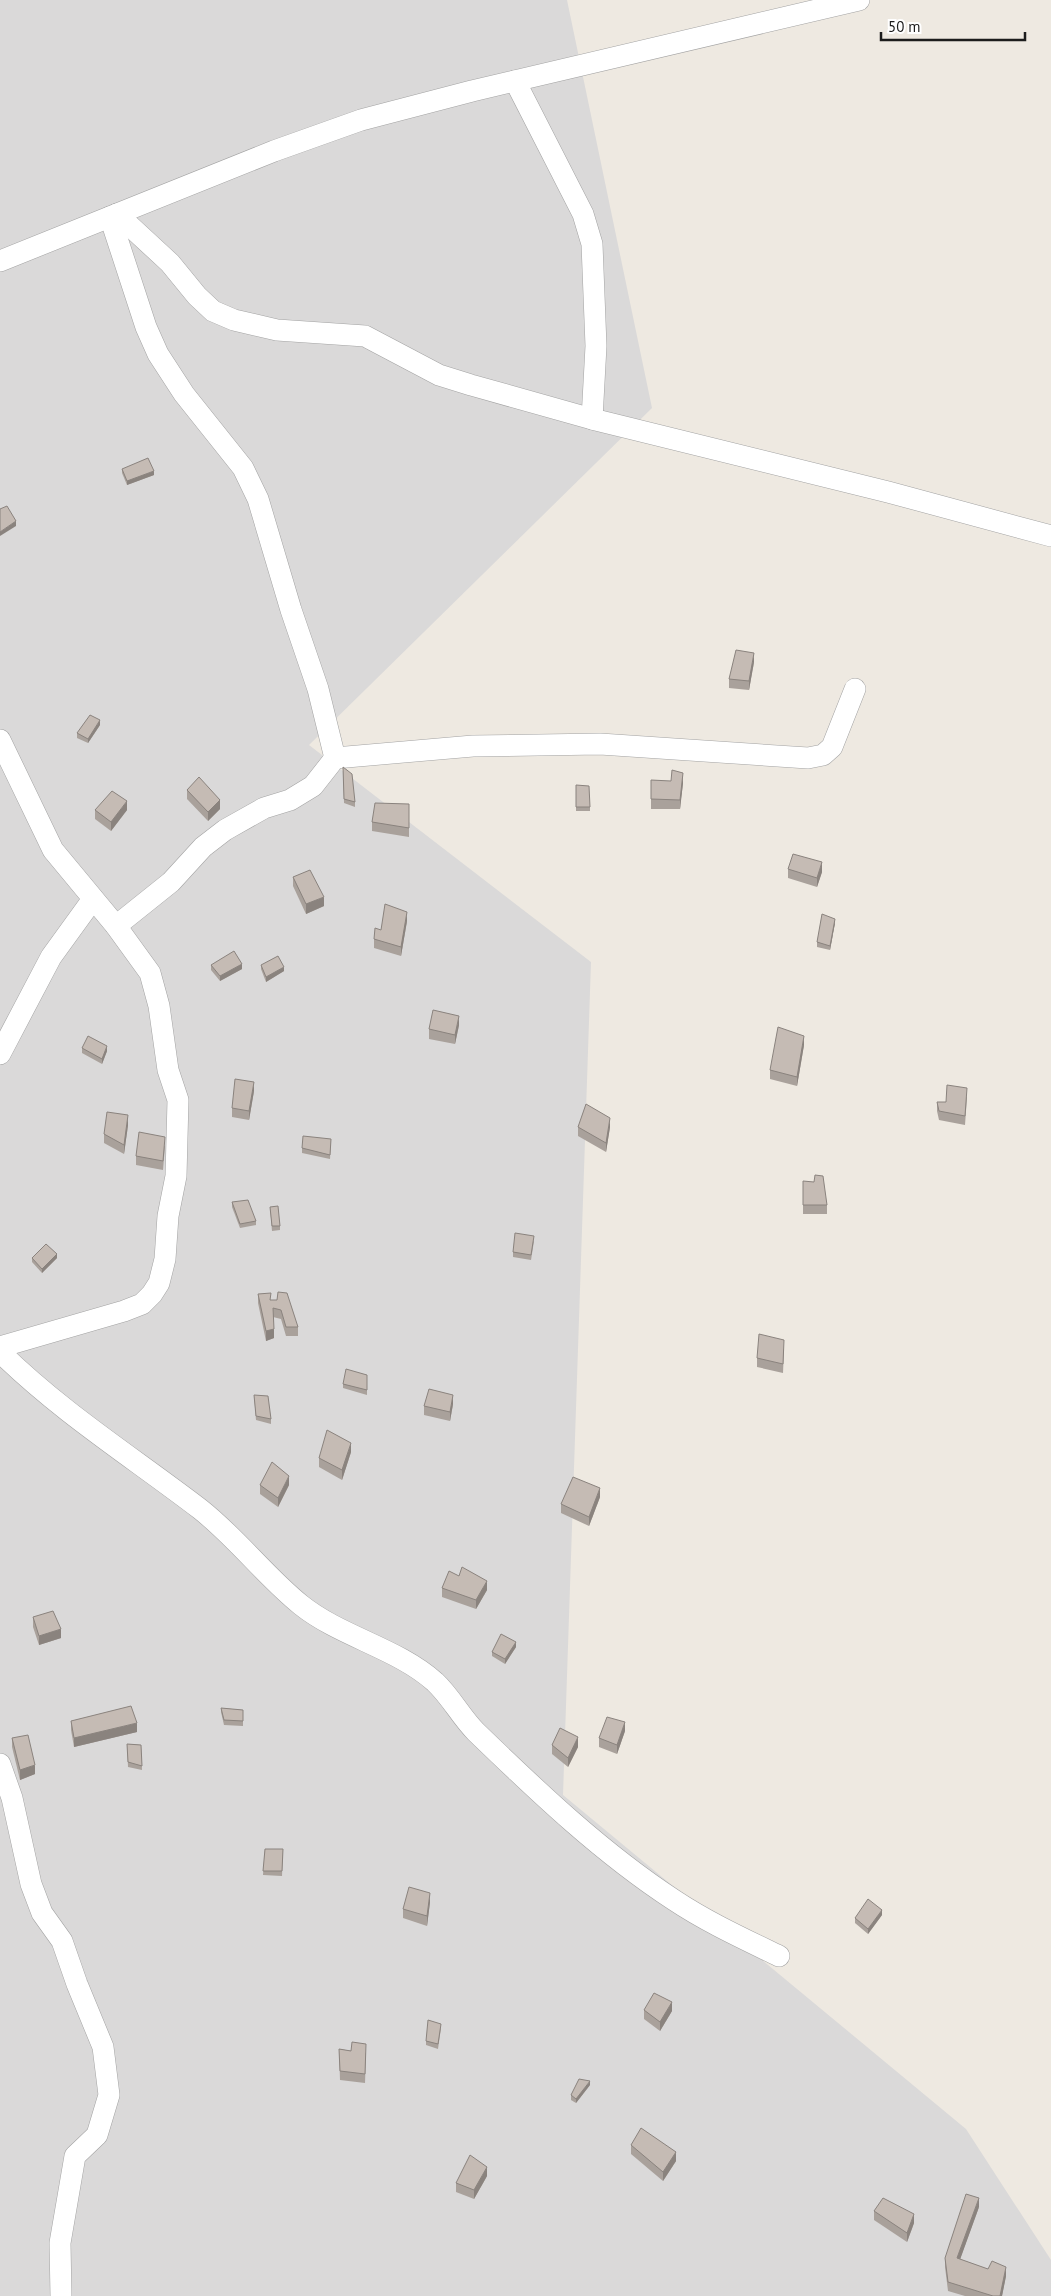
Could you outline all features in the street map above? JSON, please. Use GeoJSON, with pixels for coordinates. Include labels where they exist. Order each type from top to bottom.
{"type":"FeatureCollection","features":[{"type":"Feature","properties":{"kind":"street"},"geometry":{"type":"LineString","coordinates":[[0,261],[274,151],[361,120],[515,81],[859,0]]}},
{"type":"Feature","properties":{"kind":"street"},"geometry":{"type":"LineString","coordinates":[[515,81],[582,214],[592,244],[596,346],[592,419]]}},
{"type":"Feature","properties":{"kind":"street"},"geometry":{"type":"LineString","coordinates":[[113,216],[170,263],[197,296],[213,311],[234,320],[277,330],[365,336],[439,375],[592,419],[888,492],[1051,536]]}},
{"type":"Feature","properties":{"kind":"street"},"geometry":{"type":"LineString","coordinates":[[113,216],[146,327],[158,354],[184,394],[243,468],[258,499],[291,610],[318,689],[335,758]]}},
{"type":"Feature","properties":{"kind":"street"},"geometry":{"type":"LineString","coordinates":[[116,926],[171,882],[203,847],[225,830],[264,808],[290,800],[313,786],[335,758],[473,746],[600,744],[808,758],[823,755],[832,747],[855,689]]}},
{"type":"Feature","properties":{"kind":"street"},"geometry":{"type":"LineString","coordinates":[[0,740],[53,850],[116,926],[150,973],[159,1006],[168,1070],[178,1100],[176,1176],[168,1216],[165,1259],[160,1283],[142,1304],[0,1347]]}},
{"type":"Feature","properties":{"kind":"street"},"geometry":{"type":"LineString","coordinates":[[0,1054],[51,957],[93,900]]}},
{"type":"Feature","properties":{"kind":"street"},"geometry":{"type":"LineString","coordinates":[[0,1352],[24,1376],[96,1435],[227,1532],[300,1604],[324,1621],[406,1663],[434,1682],[474,1730],[608,1852],[674,1901],[714,1924],[779,1956]]}},
{"type":"Feature","properties":{"kind":"street"},"geometry":{"type":"LineString","coordinates":[[0,1764],[12,1798],[31,1884],[42,1913],[62,1941],[77,1984],[103,2047],[109,2095],[97,2135],[75,2156],[60,2243],[61,2296]]}},
{"type":"Feature","properties":{"kind":"shaded area"},"geometry":{"type":"Polygon","coordinates":[[[0,0],[567,0],[652,408],[309,745],[591,962],[563,1795],[966,2129],[1051,2260],[1051,2296],[0,2296],[0,0]]]}},
{"type":"Feature","properties":{"kind":"building"},"geometry":{"type":"Polygon","coordinates":[[[148,458],[154,471],[127,481],[122,469],[148,458]]]}},
{"type":"Feature","properties":{"kind":"building"},"geometry":{"type":"Polygon","coordinates":[[[7,506],[16,521],[0,532],[0,509],[7,506]]]}},
{"type":"Feature","properties":{"kind":"building"},"geometry":{"type":"Polygon","coordinates":[[[736,650],[754,653],[749,681],[729,679],[736,650]]]}},
{"type":"Feature","properties":{"kind":"building"},"geometry":{"type":"Polygon","coordinates":[[[90,715],[100,720],[88,739],[77,733],[90,715]]]}},
{"type":"Feature","properties":{"kind":"building"},"geometry":{"type":"Polygon","coordinates":[[[343,767],[352,774],[355,802],[344,799],[343,767]]]}},
{"type":"Feature","properties":{"kind":"building"},"geometry":{"type":"Polygon","coordinates":[[[672,770],[683,773],[680,800],[651,799],[651,780],[671,781],[672,770]]]}},
{"type":"Feature","properties":{"kind":"building"},"geometry":{"type":"Polygon","coordinates":[[[199,777],[220,800],[208,812],[187,790],[199,777]]]}},
{"type":"Feature","properties":{"kind":"building"},"geometry":{"type":"Polygon","coordinates":[[[576,785],[589,786],[590,807],[576,807],[576,785]]]}},
{"type":"Feature","properties":{"kind":"building"},"geometry":{"type":"Polygon","coordinates":[[[112,791],[127,801],[111,822],[95,810],[112,791]]]}},
{"type":"Feature","properties":{"kind":"building"},"geometry":{"type":"Polygon","coordinates":[[[375,803],[409,804],[409,828],[372,822],[375,803]]]}},
{"type":"Feature","properties":{"kind":"building"},"geometry":{"type":"Polygon","coordinates":[[[793,854],[822,862],[817,878],[788,869],[793,854]]]}},
{"type":"Feature","properties":{"kind":"building"},"geometry":{"type":"Polygon","coordinates":[[[310,870],[324,897],[306,904],[293,877],[310,870]]]}},
{"type":"Feature","properties":{"kind":"building"},"geometry":{"type":"Polygon","coordinates":[[[385,904],[407,912],[401,947],[374,939],[375,928],[381,930],[385,904]]]}},
{"type":"Feature","properties":{"kind":"building"},"geometry":{"type":"Polygon","coordinates":[[[822,914],[835,919],[830,946],[817,942],[822,914]]]}},
{"type":"Feature","properties":{"kind":"building"},"geometry":{"type":"Polygon","coordinates":[[[234,951],[242,964],[220,976],[211,965],[234,951]]]}},
{"type":"Feature","properties":{"kind":"building"},"geometry":{"type":"Polygon","coordinates":[[[278,956],[284,967],[266,977],[261,965],[278,956]]]}},
{"type":"Feature","properties":{"kind":"building"},"geometry":{"type":"Polygon","coordinates":[[[433,1010],[459,1016],[455,1035],[429,1029],[433,1010]]]}},
{"type":"Feature","properties":{"kind":"building"},"geometry":{"type":"Polygon","coordinates":[[[778,1027],[804,1036],[797,1077],[770,1070],[778,1027]]]}},
{"type":"Feature","properties":{"kind":"building"},"geometry":{"type":"Polygon","coordinates":[[[88,1036],[107,1046],[102,1059],[82,1048],[88,1036]]]}},
{"type":"Feature","properties":{"kind":"building"},"geometry":{"type":"Polygon","coordinates":[[[235,1079],[254,1082],[249,1111],[232,1108],[235,1079]]]}},
{"type":"Feature","properties":{"kind":"building"},"geometry":{"type":"Polygon","coordinates":[[[947,1085],[967,1088],[965,1116],[939,1111],[937,1102],[946,1102],[947,1085]]]}},
{"type":"Feature","properties":{"kind":"building"},"geometry":{"type":"Polygon","coordinates":[[[586,1104],[610,1118],[606,1143],[578,1127],[586,1104]]]}},
{"type":"Feature","properties":{"kind":"building"},"geometry":{"type":"Polygon","coordinates":[[[107,1112],[128,1115],[124,1145],[104,1134],[107,1112]]]}},
{"type":"Feature","properties":{"kind":"building"},"geometry":{"type":"Polygon","coordinates":[[[139,1132],[165,1137],[163,1161],[136,1156],[139,1132]]]}},
{"type":"Feature","properties":{"kind":"building"},"geometry":{"type":"Polygon","coordinates":[[[303,1136],[331,1139],[330,1155],[302,1148],[303,1136]]]}},
{"type":"Feature","properties":{"kind":"building"},"geometry":{"type":"Polygon","coordinates":[[[815,1175],[823,1176],[827,1205],[803,1205],[803,1181],[814,1182],[815,1175]]]}},
{"type":"Feature","properties":{"kind":"building"},"geometry":{"type":"Polygon","coordinates":[[[248,1200],[256,1221],[240,1224],[232,1202],[248,1200]]]}},
{"type":"Feature","properties":{"kind":"building"},"geometry":{"type":"Polygon","coordinates":[[[278,1206],[280,1226],[272,1226],[270,1207],[278,1206]]]}},
{"type":"Feature","properties":{"kind":"building"},"geometry":{"type":"Polygon","coordinates":[[[515,1233],[534,1236],[531,1255],[513,1252],[515,1233]]]}},
{"type":"Feature","properties":{"kind":"building"},"geometry":{"type":"Polygon","coordinates":[[[46,1244],[57,1254],[42,1269],[32,1258],[46,1244]]]}},
{"type":"Feature","properties":{"kind":"building"},"geometry":{"type":"Polygon","coordinates":[[[278,1292],[287,1293],[298,1327],[286,1327],[281,1310],[273,1308],[274,1329],[266,1331],[258,1294],[271,1293],[270,1300],[277,1300],[278,1292]]]}},
{"type":"Feature","properties":{"kind":"building"},"geometry":{"type":"Polygon","coordinates":[[[759,1334],[784,1340],[783,1364],[757,1358],[759,1334]]]}},
{"type":"Feature","properties":{"kind":"building"},"geometry":{"type":"Polygon","coordinates":[[[346,1369],[367,1375],[367,1390],[343,1384],[346,1369]]]}},
{"type":"Feature","properties":{"kind":"building"},"geometry":{"type":"Polygon","coordinates":[[[429,1389],[453,1395],[450,1412],[424,1406],[429,1389]]]}},
{"type":"Feature","properties":{"kind":"building"},"geometry":{"type":"Polygon","coordinates":[[[254,1395],[268,1396],[271,1419],[256,1416],[254,1395]]]}},
{"type":"Feature","properties":{"kind":"building"},"geometry":{"type":"Polygon","coordinates":[[[327,1430],[351,1443],[342,1470],[319,1458],[327,1430]]]}},
{"type":"Feature","properties":{"kind":"building"},"geometry":{"type":"Polygon","coordinates":[[[272,1462],[289,1476],[278,1498],[260,1485],[272,1462]]]}},
{"type":"Feature","properties":{"kind":"building"},"geometry":{"type":"Polygon","coordinates":[[[573,1477],[600,1488],[589,1517],[561,1504],[573,1477]]]}},
{"type":"Feature","properties":{"kind":"building"},"geometry":{"type":"Polygon","coordinates":[[[462,1567],[487,1581],[476,1600],[442,1588],[449,1571],[459,1576],[462,1567]]]}},
{"type":"Feature","properties":{"kind":"building"},"geometry":{"type":"Polygon","coordinates":[[[53,1611],[61,1629],[39,1636],[33,1617],[53,1611]]]}},
{"type":"Feature","properties":{"kind":"building"},"geometry":{"type":"Polygon","coordinates":[[[501,1634],[516,1642],[505,1659],[492,1652],[501,1634]]]}},
{"type":"Feature","properties":{"kind":"building"},"geometry":{"type":"Polygon","coordinates":[[[131,1706],[137,1723],[74,1738],[71,1721],[131,1706]]]}},
{"type":"Feature","properties":{"kind":"building"},"geometry":{"type":"Polygon","coordinates":[[[221,1708],[243,1710],[243,1721],[224,1720],[221,1708]]]}},
{"type":"Feature","properties":{"kind":"building"},"geometry":{"type":"Polygon","coordinates":[[[607,1717],[625,1722],[617,1745],[599,1738],[607,1717]]]}},
{"type":"Feature","properties":{"kind":"building"},"geometry":{"type":"Polygon","coordinates":[[[560,1728],[578,1737],[568,1758],[552,1745],[560,1728]]]}},
{"type":"Feature","properties":{"kind":"building"},"geometry":{"type":"Polygon","coordinates":[[[28,1735],[35,1765],[20,1770],[12,1738],[28,1735]]]}},
{"type":"Feature","properties":{"kind":"building"},"geometry":{"type":"Polygon","coordinates":[[[127,1744],[141,1745],[142,1766],[128,1762],[127,1744]]]}},
{"type":"Feature","properties":{"kind":"building"},"geometry":{"type":"Polygon","coordinates":[[[265,1849],[283,1849],[282,1871],[263,1871],[265,1849]]]}},
{"type":"Feature","properties":{"kind":"building"},"geometry":{"type":"Polygon","coordinates":[[[409,1887],[430,1893],[427,1916],[403,1909],[409,1887]]]}},
{"type":"Feature","properties":{"kind":"building"},"geometry":{"type":"Polygon","coordinates":[[[868,1899],[882,1910],[868,1929],[855,1918],[868,1899]]]}},
{"type":"Feature","properties":{"kind":"building"},"geometry":{"type":"Polygon","coordinates":[[[654,1993],[672,2002],[660,2022],[644,2010],[654,1993]]]}},
{"type":"Feature","properties":{"kind":"building"},"geometry":{"type":"Polygon","coordinates":[[[428,2020],[441,2024],[438,2044],[426,2041],[428,2020]]]}},
{"type":"Feature","properties":{"kind":"building"},"geometry":{"type":"Polygon","coordinates":[[[352,2042],[366,2044],[365,2074],[340,2071],[339,2049],[351,2051],[352,2042]]]}},
{"type":"Feature","properties":{"kind":"building"},"geometry":{"type":"Polygon","coordinates":[[[579,2079],[590,2081],[576,2099],[571,2095],[579,2079]]]}},
{"type":"Feature","properties":{"kind":"building"},"geometry":{"type":"Polygon","coordinates":[[[641,2128],[676,2152],[663,2172],[631,2145],[641,2128]]]}},
{"type":"Feature","properties":{"kind":"building"},"geometry":{"type":"Polygon","coordinates":[[[470,2155],[487,2167],[474,2190],[456,2183],[470,2155]]]}},
{"type":"Feature","properties":{"kind":"building"},"geometry":{"type":"Polygon","coordinates":[[[966,2194],[979,2198],[957,2258],[988,2269],[992,2261],[1006,2267],[1000,2296],[993,2296],[948,2282],[945,2258],[966,2194]]]}},
{"type":"Feature","properties":{"kind":"building"},"geometry":{"type":"Polygon","coordinates":[[[883,2198],[914,2214],[907,2233],[874,2211],[883,2198]]]}}]}
